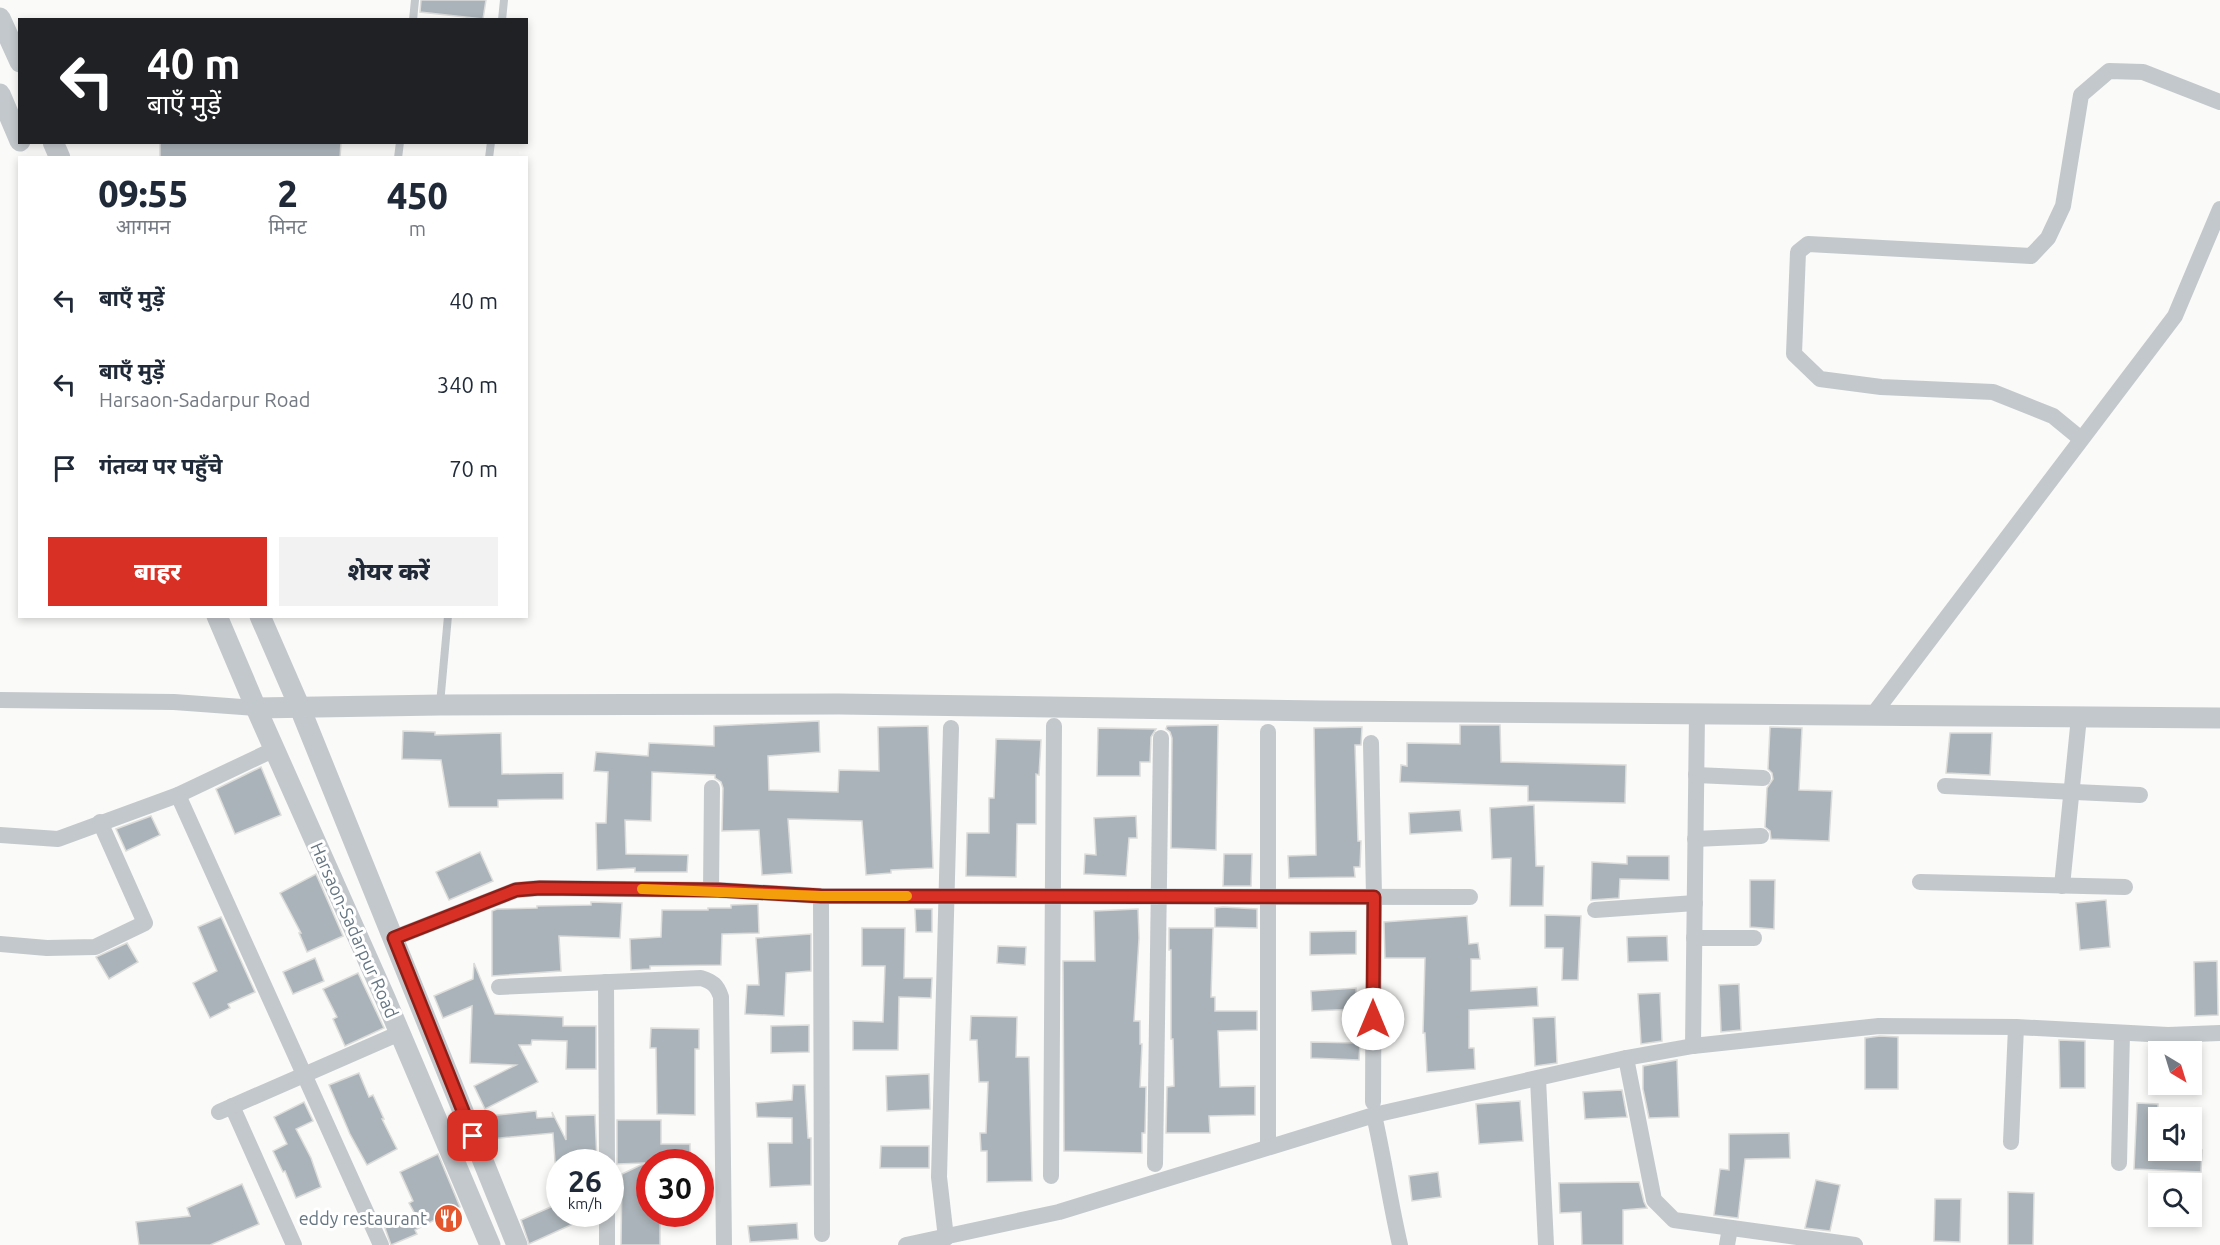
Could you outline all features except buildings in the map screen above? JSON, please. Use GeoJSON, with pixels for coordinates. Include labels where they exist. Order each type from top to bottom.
{"type":"FeatureCollection","features":[{"type":"Feature","properties":{"kind":"street"},"geometry":{"type":"LineString","coordinates":[[0,18],[18,58]]}},
{"type":"Feature","properties":{"kind":"street"},"geometry":{"type":"LineString","coordinates":[[2081,439],[2053,416],[1993,392],[1881,387],[1820,379],[1794,354],[1798,252],[1808,244],[2031,256],[2048,238],[2063,206],[2081,95],[2109,71],[2143,72],[2220,102]]}},
{"type":"Feature","properties":{"kind":"street"},"geometry":{"type":"LineString","coordinates":[[6,104],[18,137]]}},
{"type":"Feature","properties":{"kind":"street"},"geometry":{"type":"LineString","coordinates":[[1872,716],[2175,316],[2220,209]]}},
{"type":"Feature","properties":{"kind":"street","name":"Harsaon-Sadarpur Road"},"geometry":{"type":"LineString","coordinates":[[218,618],[255,708],[400,1033],[490,1245]]}},
{"type":"Feature","properties":{"kind":"street","name":"Harsaon-Sadarpur Road"},"geometry":{"type":"LineString","coordinates":[[261,618],[394,938],[517,1245]]}},
{"type":"Feature","properties":{"kind":"street"},"geometry":{"type":"LineString","coordinates":[[0,700],[174,702],[255,708],[839,704],[1378,712],[1697,712],[1872,716],[2220,718]]}},
{"type":"Feature","properties":{"kind":"street"},"geometry":{"type":"LineString","coordinates":[[1693,1046],[1697,712]]}},
{"type":"Feature","properties":{"kind":"street"},"geometry":{"type":"LineString","coordinates":[[2062,886],[2079,717]]}},
{"type":"Feature","properties":{"kind":"street"},"geometry":{"type":"LineString","coordinates":[[1051,1176],[1054,726]]}},
{"type":"Feature","properties":{"kind":"street"},"geometry":{"type":"LineString","coordinates":[[946,1238],[939,1177],[951,728]]}},
{"type":"Feature","properties":{"kind":"street"},"geometry":{"type":"LineString","coordinates":[[1268,732],[1268,1147]]}},
{"type":"Feature","properties":{"kind":"street"},"geometry":{"type":"LineString","coordinates":[[1155,1164],[1161,738]]}},
{"type":"Feature","properties":{"kind":"street"},"geometry":{"type":"LineString","coordinates":[[1371,743],[1374,1109],[1400,1245]]}},
{"type":"Feature","properties":{"kind":"street"},"geometry":{"type":"LineString","coordinates":[[0,835],[58,839],[178,795],[275,749]]}},
{"type":"Feature","properties":{"kind":"street"},"geometry":{"type":"LineString","coordinates":[[1696,775],[1763,778]]}},
{"type":"Feature","properties":{"kind":"street"},"geometry":{"type":"LineString","coordinates":[[1945,786],[2140,795]]}},
{"type":"Feature","properties":{"kind":"street"},"geometry":{"type":"LineString","coordinates":[[711,890],[712,788]]}},
{"type":"Feature","properties":{"kind":"street"},"geometry":{"type":"LineString","coordinates":[[178,795],[381,1245]]}},
{"type":"Feature","properties":{"kind":"street"},"geometry":{"type":"LineString","coordinates":[[0,944],[47,948],[95,947],[145,923],[100,822]]}},
{"type":"Feature","properties":{"kind":"street"},"geometry":{"type":"LineString","coordinates":[[1695,839],[1761,836]]}},
{"type":"Feature","properties":{"kind":"street"},"geometry":{"type":"LineString","coordinates":[[1920,882],[2125,887]]}},
{"type":"Feature","properties":{"kind":"street"},"geometry":{"type":"LineString","coordinates":[[394,938],[516,890],[579,888],[711,890],[821,896],[1470,897]]}},
{"type":"Feature","properties":{"kind":"street"},"geometry":{"type":"LineString","coordinates":[[821,896],[822,1234]]}},
{"type":"Feature","properties":{"kind":"street"},"geometry":{"type":"LineString","coordinates":[[1595,909],[1695,903]]}},
{"type":"Feature","properties":{"kind":"street"},"geometry":{"type":"LineString","coordinates":[[1694,938],[1754,938]]}},
{"type":"Feature","properties":{"kind":"street"},"geometry":{"type":"LineString","coordinates":[[499,987],[700,978],[712,981],[717,986],[721,997],[724,1245]]}},
{"type":"Feature","properties":{"kind":"street"},"geometry":{"type":"LineString","coordinates":[[606,982],[607,1149]]}},
{"type":"Feature","properties":{"kind":"street"},"geometry":{"type":"LineString","coordinates":[[906,1245],[1059,1212],[1268,1147],[1374,1109],[1538,1079],[1626,1058],[1693,1046],[1879,1026],[2016,1027],[2168,1035],[2220,1033]]}},
{"type":"Feature","properties":{"kind":"street"},"geometry":{"type":"LineString","coordinates":[[2011,1142],[2016,1027]]}},
{"type":"Feature","properties":{"kind":"street"},"geometry":{"type":"LineString","coordinates":[[294,1245],[225,1109],[400,1033]]}},
{"type":"Feature","properties":{"kind":"street"},"geometry":{"type":"LineString","coordinates":[[2119,1163],[2122,1033]]}},
{"type":"Feature","properties":{"kind":"street"},"geometry":{"type":"LineString","coordinates":[[1626,1058],[1654,1200],[1674,1220],[1817,1242],[1856,1245]]}},
{"type":"Feature","properties":{"kind":"street"},"geometry":{"type":"LineString","coordinates":[[1538,1079],[1546,1245]]}},
{"type":"Feature","properties":{"kind":"street"},"geometry":{"type":"LineString","coordinates":[[607,1227],[607,1245]]}},
{"type":"Feature","properties":{"kind":"street"},"geometry":{"type":"LineString","coordinates":[[1727,1245],[1730,1228]]}},
{"type":"Feature","properties":{"kind":"lane"},"geometry":{"type":"LineString","coordinates":[[413,18],[415,0]]}},
{"type":"Feature","properties":{"kind":"lane"},"geometry":{"type":"LineString","coordinates":[[502,18],[504,0]]}},
{"type":"Feature","properties":{"kind":"lane"},"geometry":{"type":"LineString","coordinates":[[440,705],[448,618]]}},
{"type":"Feature","properties":{"kind":"slow traffic"},"geometry":{"type":"LineString","coordinates":[[642,889],[718,890],[821,896],[907,896]]}},
{"type":"Feature","properties":{"kind":"place","name":"eddy restaurant"},"geometry":{"type":"Point","coordinates":[448,1218]}},
{"type":"Feature","properties":{"kind":"route"},"geometry":{"type":"LineString","coordinates":[[473,1136],[394,938],[516,890],[579,888],[718,890],[821,896],[1374,897],[1373,1019]]}}]}
